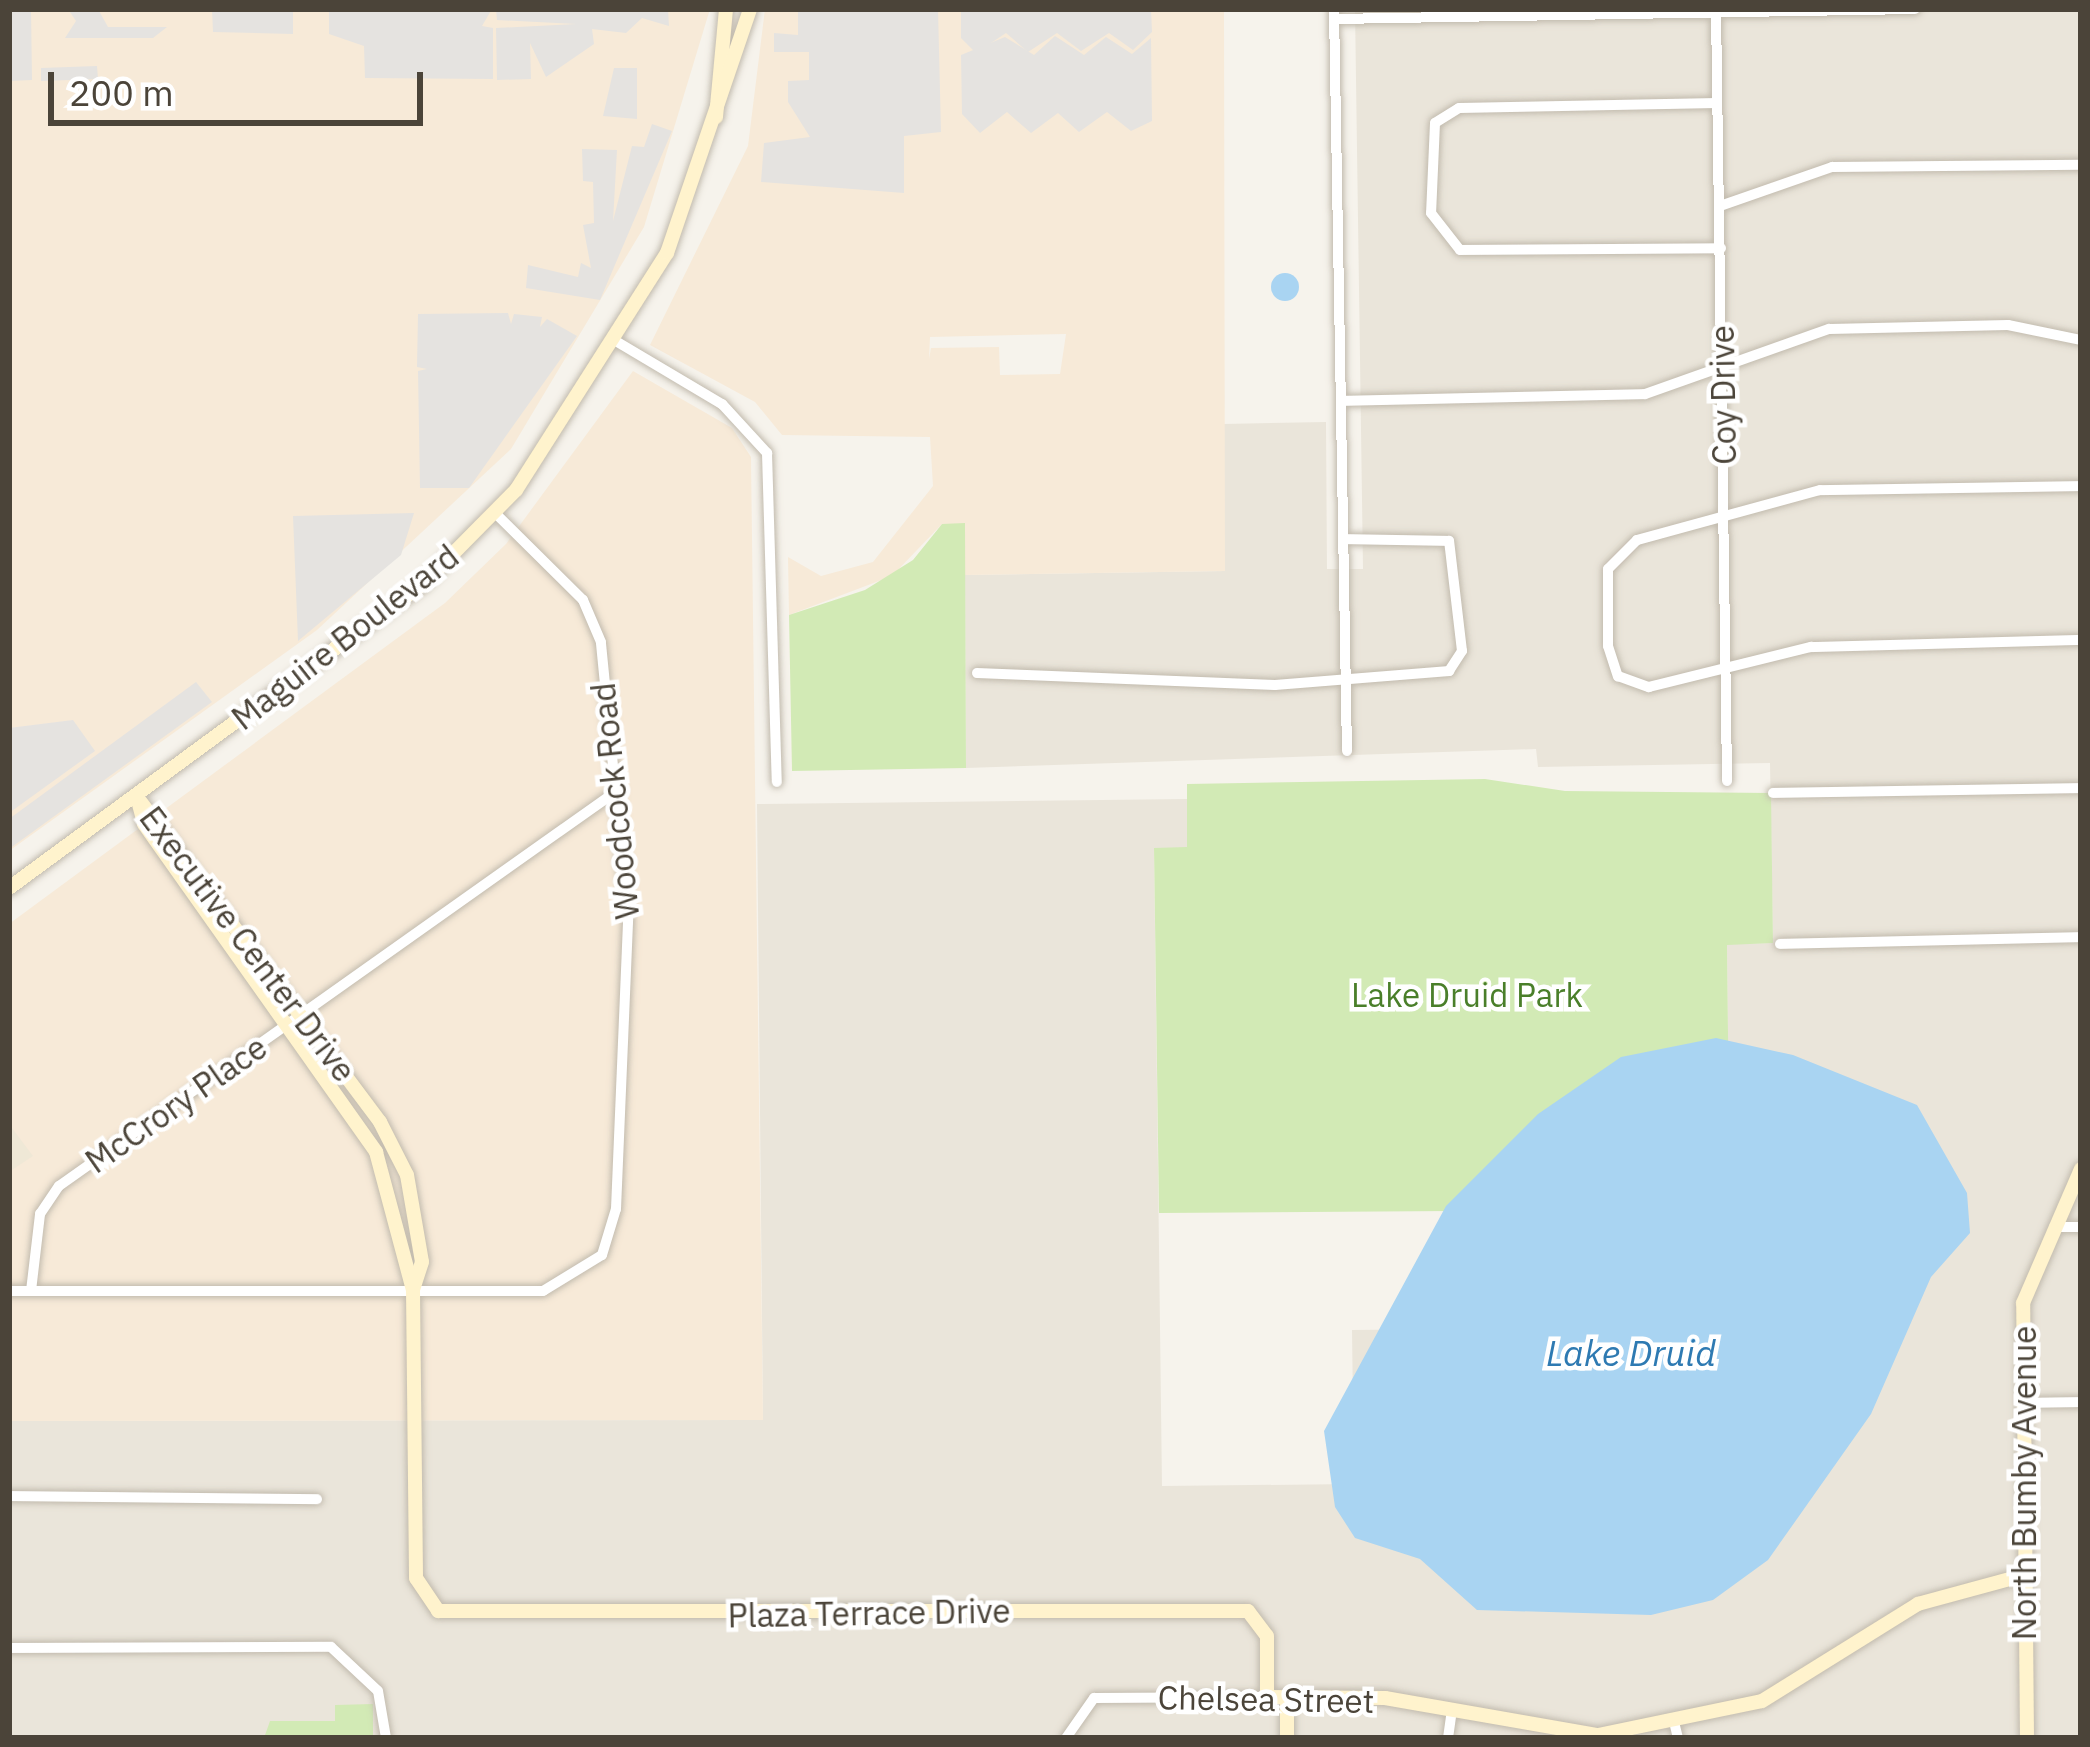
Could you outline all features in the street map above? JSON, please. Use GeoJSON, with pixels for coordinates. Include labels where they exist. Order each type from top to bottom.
{"type":"FeatureCollection","features":[{"type":"Feature","properties":{"kind":"street","name":"Maguire Boulevard"},"geometry":{"type":"LineString","coordinates":[[715,134],[726,9]]}},
{"type":"Feature","properties":{"kind":"street","name":"Maguire Boulevard"},"geometry":{"type":"LineString","coordinates":[[9,888],[422,584],[495,513],[614,340],[667,253],[715,134],[749,9]]}},
{"type":"Feature","properties":{"kind":"street"},"geometry":{"type":"LineString","coordinates":[[1347,751],[1334,14],[1916,9]]}},
{"type":"Feature","properties":{"kind":"street","name":"Coy Drive"},"geometry":{"type":"LineString","coordinates":[[1716,12],[1727,781]]}},
{"type":"Feature","properties":{"kind":"street"},"geometry":{"type":"LineString","coordinates":[[1717,103],[1443,114],[1430,213],[1460,250],[1720,248]]}},
{"type":"Feature","properties":{"kind":"street"},"geometry":{"type":"LineString","coordinates":[[1720,206],[1832,167],[2081,165]]}},
{"type":"Feature","properties":{"kind":"street"},"geometry":{"type":"LineString","coordinates":[[1342,401],[1645,394],[1829,329],[2008,325],[2081,340]]}},
{"type":"Feature","properties":{"kind":"street"},"geometry":{"type":"LineString","coordinates":[[614,340],[722,404],[767,453],[776,782]]}},
{"type":"Feature","properties":{"kind":"street"},"geometry":{"type":"LineString","coordinates":[[2081,486],[1820,490],[1725,522],[1637,539],[1608,569],[1618,676],[1649,687],[1726,672],[1811,647],[2081,640]]}},
{"type":"Feature","properties":{"kind":"street","name":"Woodcock Road"},"geometry":{"type":"LineString","coordinates":[[413,1290],[543,1291],[592,1267],[616,1209],[628,919],[618,790],[597,628],[563,575],[495,513]]}},
{"type":"Feature","properties":{"kind":"street"},"geometry":{"type":"LineString","coordinates":[[977,673],[1345,682],[1437,676],[1462,651],[1449,541],[1344,539]]}},
{"type":"Feature","properties":{"kind":"street"},"geometry":{"type":"LineString","coordinates":[[1773,793],[2081,788]]}},
{"type":"Feature","properties":{"kind":"street","name":"McCrory Place"},"geometry":{"type":"LineString","coordinates":[[31,1291],[40,1214],[59,1186],[618,790]]}},
{"type":"Feature","properties":{"kind":"street","name":"Executive Center Drive"},"geometry":{"type":"LineString","coordinates":[[137,797],[302,1015],[403,1165],[422,1252],[413,1290]]}},
{"type":"Feature","properties":{"kind":"street","name":"Executive Center Drive"},"geometry":{"type":"LineString","coordinates":[[137,797],[144,824],[384,1168],[413,1290],[416,1578]]}},
{"type":"Feature","properties":{"kind":"street"},"geometry":{"type":"LineString","coordinates":[[1780,944],[2081,938]]}},
{"type":"Feature","properties":{"kind":"street","name":"North Bumby Avenue"},"geometry":{"type":"LineString","coordinates":[[2027,1738],[2024,1303],[2049,1227],[2081,1169]]}},
{"type":"Feature","properties":{"kind":"street"},"geometry":{"type":"LineString","coordinates":[[2049,1227],[2081,1227]]}},
{"type":"Feature","properties":{"kind":"street"},"geometry":{"type":"LineString","coordinates":[[9,1291],[413,1290]]}},
{"type":"Feature","properties":{"kind":"street"},"geometry":{"type":"LineString","coordinates":[[2022,1403],[2081,1402]]}},
{"type":"Feature","properties":{"kind":"street"},"geometry":{"type":"LineString","coordinates":[[9,1496],[317,1499]]}},
{"type":"Feature","properties":{"kind":"street","name":"Chelsea Street"},"geometry":{"type":"LineString","coordinates":[[1066,1738],[1094,1698],[1385,1698],[1451,1716],[1598,1735],[1676,1732],[1796,1686],[1943,1592],[2024,1575]]}},
{"type":"Feature","properties":{"kind":"street","name":"Plaza Terrace Drive"},"geometry":{"type":"LineString","coordinates":[[416,1578],[426,1602],[454,1616],[1248,1611],[1267,1636],[1267,1697]]}},
{"type":"Feature","properties":{"kind":"street"},"geometry":{"type":"LineString","coordinates":[[9,1648],[331,1647],[378,1691],[386,1738]]}},
{"type":"Feature","properties":{"kind":"street"},"geometry":{"type":"LineString","coordinates":[[1287,1697],[1287,1738]]}},
{"type":"Feature","properties":{"kind":"street"},"geometry":{"type":"LineString","coordinates":[[1448,1738],[1451,1716]]}},
{"type":"Feature","properties":{"kind":"shaded area"},"geometry":{"type":"Polygon","coordinates":[[[9,9],[710,9],[644,227],[511,449],[317,630],[9,851],[9,9]]]}},
{"type":"Feature","properties":{"kind":"shaded area"},"geometry":{"type":"Polygon","coordinates":[[[9,9],[31,9],[32,80],[9,81],[9,9]]]}},
{"type":"Feature","properties":{"kind":"shaded area"},"geometry":{"type":"Polygon","coordinates":[[[68,9],[98,9],[108,27],[167,27],[153,38],[65,38],[76,21],[68,9]]]}},
{"type":"Feature","properties":{"kind":"shaded area"},"geometry":{"type":"Polygon","coordinates":[[[212,9],[293,9],[293,34],[213,32],[212,9]]]}},
{"type":"Feature","properties":{"kind":"shaded area"},"geometry":{"type":"Polygon","coordinates":[[[329,9],[492,9],[482,26],[493,28],[493,79],[365,78],[364,46],[329,34],[329,9]]]}},
{"type":"Feature","properties":{"kind":"shaded area"},"geometry":{"type":"Polygon","coordinates":[[[496,9],[668,9],[669,26],[642,18],[626,33],[592,29],[594,44],[546,77],[530,43],[531,79],[497,80],[496,28],[576,24],[497,20],[496,9]]]}},
{"type":"Feature","properties":{"kind":"shaded area"},"geometry":{"type":"Polygon","coordinates":[[[765,9],[1224,9],[1225,571],[965,575],[965,524],[942,524],[892,576],[789,615],[788,557],[821,576],[873,562],[933,486],[930,437],[782,435],[755,402],[650,345],[748,146],[765,9]],[[1066,334],[930,337],[929,359],[931,348],[999,347],[1000,375],[1060,374],[1066,334]]]}},
{"type":"Feature","properties":{"kind":"shaded area"},"geometry":{"type":"Polygon","coordinates":[[[798,9],[938,9],[941,132],[904,136],[904,193],[761,182],[764,143],[810,137],[788,102],[788,81],[809,80],[809,52],[774,52],[774,33],[798,35],[798,9]]]}},
{"type":"Feature","properties":{"kind":"shaded area"},"geometry":{"type":"Polygon","coordinates":[[[961,9],[1151,9],[1152,32],[1133,50],[1109,33],[1081,51],[1057,33],[1028,52],[1006,33],[976,53],[961,38],[961,9]]]}},
{"type":"Feature","properties":{"kind":"shaded area"},"geometry":{"type":"Polygon","coordinates":[[[1355,9],[2078,9],[2081,1738],[9,1738],[9,1421],[763,1420],[757,804],[1187,799],[1187,848],[1154,849],[1162,1486],[1354,1484],[1352,1330],[1731,1326],[1727,944],[1773,943],[1770,763],[1538,767],[1536,749],[966,768],[965,575],[1224,571],[1223,424],[1326,422],[1327,569],[1363,569],[1355,9]]]}},
{"type":"Feature","properties":{"kind":"shaded area"},"geometry":{"type":"Polygon","coordinates":[[[1055,36],[1084,55],[1106,37],[1132,54],[1151,38],[1152,121],[1131,131],[1107,112],[1079,132],[1058,113],[1031,133],[1007,112],[980,133],[962,114],[961,55],[1005,37],[1034,55],[1055,36]]]}},
{"type":"Feature","properties":{"kind":"shaded area"},"geometry":{"type":"Polygon","coordinates":[[[97,66],[98,79],[41,81],[41,68],[97,66]]]}},
{"type":"Feature","properties":{"kind":"shaded area"},"geometry":{"type":"Polygon","coordinates":[[[614,68],[637,68],[637,119],[603,116],[614,68]]]}},
{"type":"Feature","properties":{"kind":"shaded area"},"geometry":{"type":"Polygon","coordinates":[[[652,124],[672,131],[600,300],[526,288],[528,265],[578,277],[581,263],[591,268],[583,225],[594,223],[593,182],[583,181],[582,149],[617,150],[613,221],[632,146],[644,147],[652,124]]]}},
{"type":"Feature","properties":{"kind":"shaded area"},"geometry":{"type":"Polygon","coordinates":[[[508,313],[511,324],[514,314],[542,317],[540,327],[547,319],[577,336],[469,488],[420,488],[418,371],[427,369],[417,367],[418,314],[508,313]]]}},
{"type":"Feature","properties":{"kind":"shaded area"},"geometry":{"type":"Polygon","coordinates":[[[633,371],[732,428],[751,457],[763,1420],[9,1421],[9,924],[445,603],[506,544],[633,371]]]}},
{"type":"Feature","properties":{"kind":"shaded area"},"geometry":{"type":"Polygon","coordinates":[[[414,513],[401,555],[298,641],[293,516],[414,513]]]}},
{"type":"Feature","properties":{"kind":"shaded area"},"geometry":{"type":"Polygon","coordinates":[[[196,682],[212,702],[9,849],[9,819],[196,682]]]}},
{"type":"Feature","properties":{"kind":"shaded area"},"geometry":{"type":"Polygon","coordinates":[[[73,720],[95,751],[9,813],[9,728],[73,720]]]}},
{"type":"Feature","properties":{"kind":"shaded area"},"geometry":{"type":"Polygon","coordinates":[[[9,1124],[33,1156],[9,1172],[9,1124]]]}},
{"type":"Feature","properties":{"kind":"green space"},"geometry":{"type":"Polygon","coordinates":[[[965,523],[966,768],[792,771],[789,615],[865,590],[913,560],[942,524],[965,523]]]}},
{"type":"Feature","properties":{"kind":"green space","name":"Lake Druid Park"},"geometry":{"type":"Polygon","coordinates":[[[1485,779],[1565,791],[1771,793],[1773,943],[1727,945],[1730,1209],[1159,1213],[1154,848],[1187,847],[1187,784],[1485,779]]]}},
{"type":"Feature","properties":{"kind":"green space"},"geometry":{"type":"Polygon","coordinates":[[[373,1704],[373,1737],[264,1738],[270,1721],[335,1721],[335,1705],[373,1704]]]}},
{"type":"Feature","properties":{"kind":"water"},"geometry":{"type":"Polygon","coordinates":[[[1285,273],[1295,277],[1299,287],[1295,297],[1285,301],[1275,297],[1271,287],[1275,277],[1285,273]]]}},
{"type":"Feature","properties":{"kind":"water","name":"Lake Druid"},"geometry":{"type":"Polygon","coordinates":[[[1716,1038],[1793,1055],[1917,1105],[1967,1193],[1970,1233],[1931,1277],[1871,1414],[1768,1560],[1713,1600],[1651,1615],[1477,1610],[1420,1559],[1355,1538],[1335,1507],[1324,1431],[1446,1206],[1538,1114],[1621,1057],[1716,1038]]]}}]}
